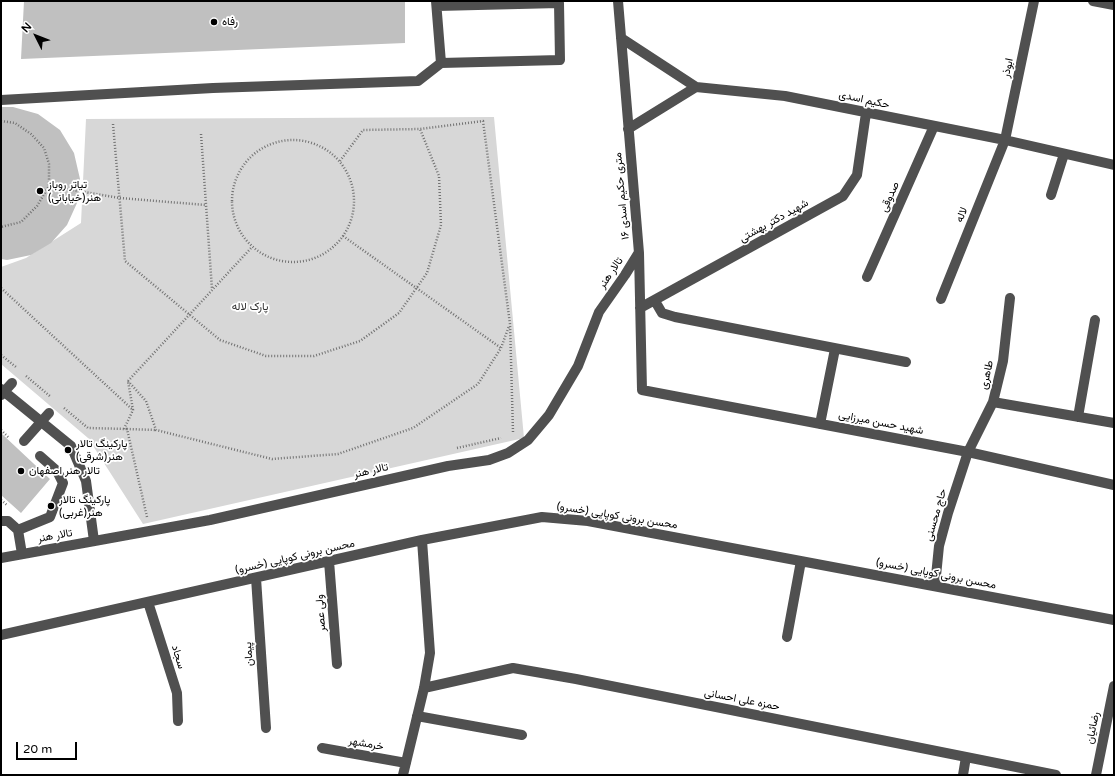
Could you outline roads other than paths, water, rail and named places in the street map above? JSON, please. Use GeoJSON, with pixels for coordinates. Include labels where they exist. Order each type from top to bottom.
{"type":"FeatureCollection","features":[{"type":"Feature","properties":{"kind":"street","name":"۱۶ متری حکیم اسدی"},"geometry":{"type":"LineString","coordinates":[[618,1],[639,253],[642,390]]}},
{"type":"Feature","properties":{"kind":"street","name":"ابوذر"},"geometry":{"type":"LineString","coordinates":[[1005,140],[1034,1]]}},
{"type":"Feature","properties":{"kind":"street"},"geometry":{"type":"LineString","coordinates":[[1093,1],[1114,5]]}},
{"type":"Feature","properties":{"kind":"street"},"geometry":{"type":"LineString","coordinates":[[1,100],[212,88],[418,81],[441,63],[560,60],[559,3],[437,3],[441,63]]}},
{"type":"Feature","properties":{"kind":"street","name":"حکیم اسدی"},"geometry":{"type":"LineString","coordinates":[[621,38],[696,88],[785,96],[1005,140],[1114,165]]}},
{"type":"Feature","properties":{"kind":"street"},"geometry":{"type":"LineString","coordinates":[[628,129],[696,88]]}},
{"type":"Feature","properties":{"kind":"street","name":"شهید دکتر بهشتی"},"geometry":{"type":"LineString","coordinates":[[640,308],[843,196],[857,175],[866,113]]}},
{"type":"Feature","properties":{"kind":"street","name":"صدوقی"},"geometry":{"type":"LineString","coordinates":[[867,277],[934,126]]}},
{"type":"Feature","properties":{"kind":"street","name":"لاله"},"geometry":{"type":"LineString","coordinates":[[941,299],[1005,140]]}},
{"type":"Feature","properties":{"kind":"street"},"geometry":{"type":"LineString","coordinates":[[1051,195],[1064,154]]}},
{"type":"Feature","properties":{"kind":"street","name":"تالار هنر"},"geometry":{"type":"LineString","coordinates":[[1,558],[210,520],[448,466],[489,460],[508,453],[528,440],[549,415],[578,366],[599,312],[639,253]]}},
{"type":"Feature","properties":{"kind":"street","name":"طاهری"},"geometry":{"type":"LineString","coordinates":[[968,452],[993,402],[1003,361],[1010,298]]}},
{"type":"Feature","properties":{"kind":"street"},"geometry":{"type":"LineString","coordinates":[[655,301],[662,313],[675,317],[906,362]]}},
{"type":"Feature","properties":{"kind":"street"},"geometry":{"type":"LineString","coordinates":[[1078,416],[1095,320]]}},
{"type":"Feature","properties":{"kind":"street"},"geometry":{"type":"LineString","coordinates":[[820,424],[835,349]]}},
{"type":"Feature","properties":{"kind":"street"},"geometry":{"type":"LineString","coordinates":[[12,383],[2,392],[71,446],[86,482],[94,542]]}},
{"type":"Feature","properties":{"kind":"street","name":"شهید حسن میرزایی"},"geometry":{"type":"LineString","coordinates":[[642,390],[968,452],[1114,485]]}},
{"type":"Feature","properties":{"kind":"street"},"geometry":{"type":"LineString","coordinates":[[993,402],[1114,423]]}},
{"type":"Feature","properties":{"kind":"street"},"geometry":{"type":"LineString","coordinates":[[24,441],[49,413]]}},
{"type":"Feature","properties":{"kind":"street","name":"حاج محسنی"},"geometry":{"type":"LineString","coordinates":[[935,586],[939,546],[968,452]]}},
{"type":"Feature","properties":{"kind":"street"},"geometry":{"type":"LineString","coordinates":[[18,530],[50,517],[63,482],[57,471],[40,456]]}},
{"type":"Feature","properties":{"kind":"street","name":"محسن برونی کوپایی (خسرو)"},"geometry":{"type":"LineString","coordinates":[[1,635],[422,540],[542,517],[588,521],[1114,620]]}},
{"type":"Feature","properties":{"kind":"street"},"geometry":{"type":"LineString","coordinates":[[1,521],[8,521],[18,530],[22,554]]}},
{"type":"Feature","properties":{"kind":"street"},"geometry":{"type":"LineString","coordinates":[[403,775],[418,716],[430,653],[422,540]]}},
{"type":"Feature","properties":{"kind":"street","name":"ولی عصر"},"geometry":{"type":"LineString","coordinates":[[330,561],[337,664]]}},
{"type":"Feature","properties":{"kind":"street"},"geometry":{"type":"LineString","coordinates":[[787,637],[801,561]]}},
{"type":"Feature","properties":{"kind":"street","name":"پیمان"},"geometry":{"type":"LineString","coordinates":[[256,578],[266,728]]}},
{"type":"Feature","properties":{"kind":"street","name":"سجاد"},"geometry":{"type":"LineString","coordinates":[[148,602],[177,693],[178,722]]}},
{"type":"Feature","properties":{"kind":"street","name":"حمزه علی احسانی"},"geometry":{"type":"LineString","coordinates":[[424,688],[513,668],[576,678],[1056,775]]}},
{"type":"Feature","properties":{"kind":"street","name":"رضائیان"},"geometry":{"type":"LineString","coordinates":[[1096,775],[1114,686]]}},
{"type":"Feature","properties":{"kind":"street"},"geometry":{"type":"LineString","coordinates":[[418,716],[522,735]]}},
{"type":"Feature","properties":{"kind":"street","name":"خرمشهر"},"geometry":{"type":"LineString","coordinates":[[322,748],[406,763]]}},
{"type":"Feature","properties":{"kind":"street"},"geometry":{"type":"LineString","coordinates":[[963,775],[966,757]]}},
{"type":"Feature","properties":{"kind":"place","name":"رفاه"},"geometry":{"type":"Point","coordinates":[214,22]}},
{"type":"Feature","properties":{"kind":"place","name":"تیاتر روباز هنر(خیابانی)"},"geometry":{"type":"Point","coordinates":[40,191]}},
{"type":"Feature","properties":{"kind":"place","name":"پارکینگ تالار هنر(شرقی)"},"geometry":{"type":"Point","coordinates":[68,450]}},
{"type":"Feature","properties":{"kind":"place","name":"تالار هنر اصفهان"},"geometry":{"type":"Point","coordinates":[21,471]}},
{"type":"Feature","properties":{"kind":"place","name":"پارکینگ تالار هنر(غربی)"},"geometry":{"type":"Point","coordinates":[51,506]}},
{"type":"Feature","properties":{"kind":"park label","name":"پارک لاله"},"geometry":{"type":"Point","coordinates":[250,307]}}]}
